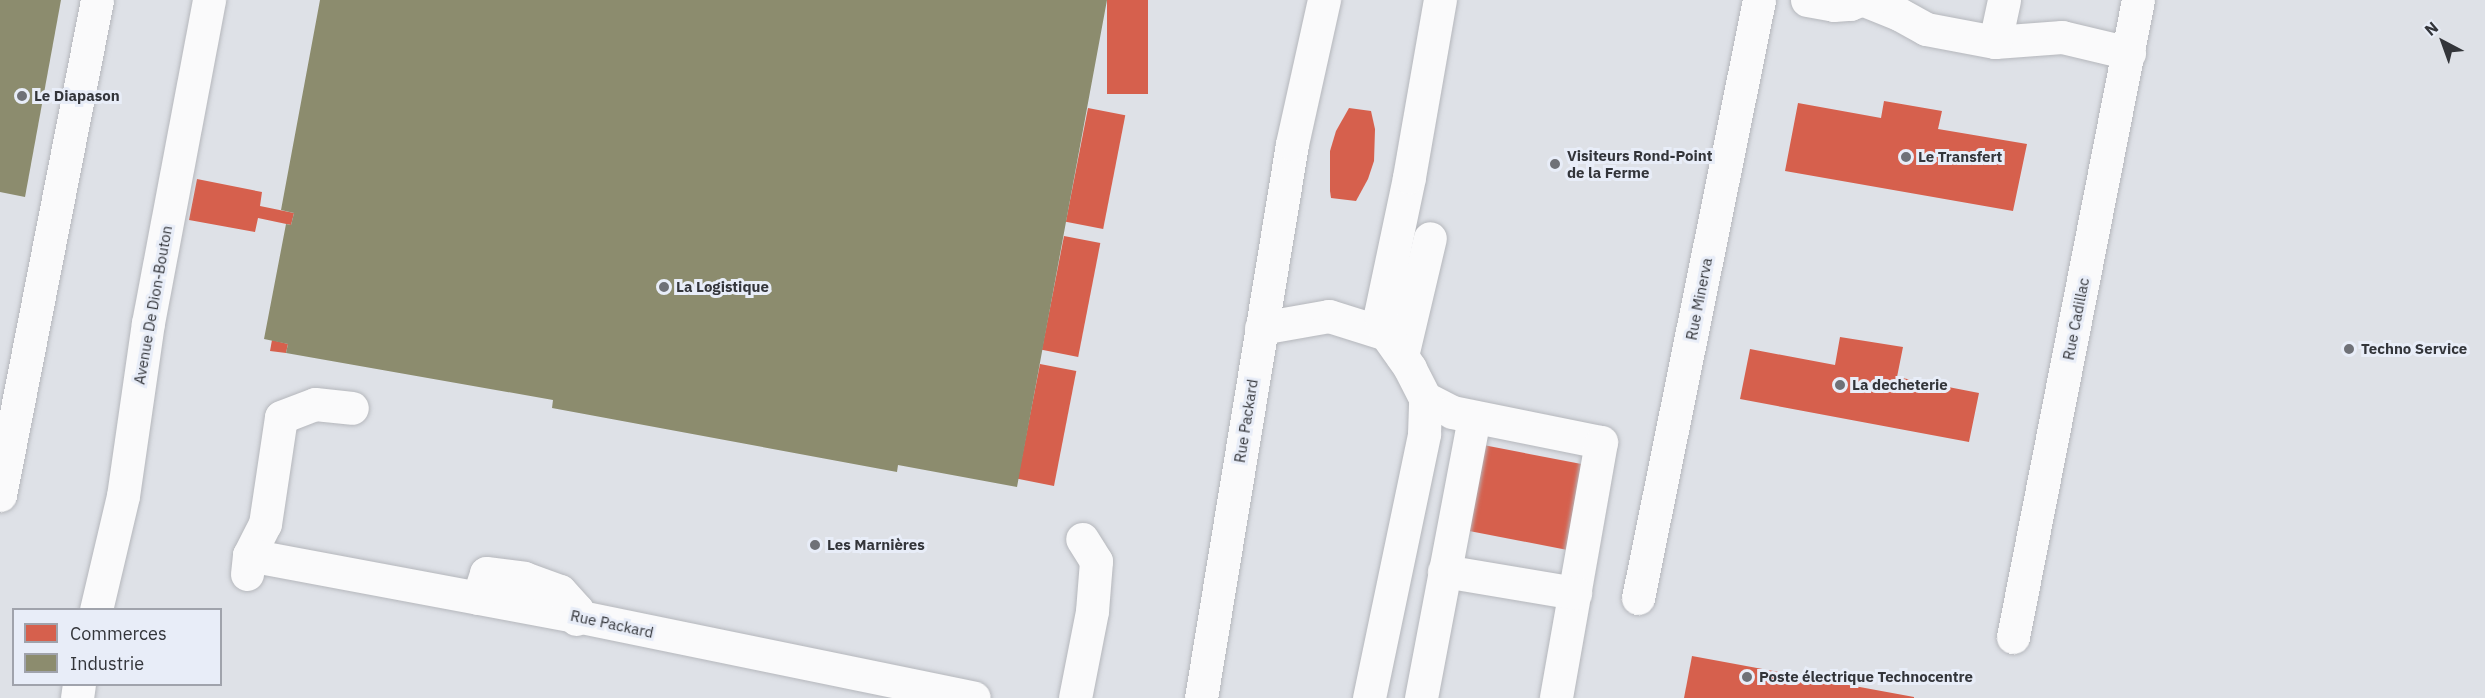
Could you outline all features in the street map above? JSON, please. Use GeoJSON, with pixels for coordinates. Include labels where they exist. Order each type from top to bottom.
{"type":"FeatureCollection","features":[{"type":"Feature","properties":{"kind":"lane"},"geometry":{"type":"LineString","coordinates":[[0,495],[97,0]]}},
{"type":"Feature","properties":{"kind":"lane","name":"Avenue De Dion-Bouton"},"geometry":{"type":"LineString","coordinates":[[96,608],[123,495],[148,323],[209,0]]}},
{"type":"Feature","properties":{"kind":"lane","name":"Rue Packard"},"geometry":{"type":"LineString","coordinates":[[1201,698],[1292,144],[1324,0]]}},
{"type":"Feature","properties":{"kind":"lane"},"geometry":{"type":"LineString","coordinates":[[1369,698],[1424,435],[1425,398],[1394,345],[1380,315],[1409,177],[1440,0]]}},
{"type":"Feature","properties":{"kind":"lane","name":"Rue Minerva"},"geometry":{"type":"LineString","coordinates":[[1638,598],[1759,0]]}},
{"type":"Feature","properties":{"kind":"lane"},"geometry":{"type":"LineString","coordinates":[[1807,0],[1834,5],[1850,4],[1862,0],[1899,14],[1926,29],[1995,42],[2062,37],[2129,53]]}},
{"type":"Feature","properties":{"kind":"lane"},"geometry":{"type":"LineString","coordinates":[[1995,42],[2004,0]]}},
{"type":"Feature","properties":{"kind":"lane","name":"Rue Cadillac"},"geometry":{"type":"LineString","coordinates":[[2013,638],[2138,0]]}},
{"type":"Feature","properties":{"kind":"lane"},"geometry":{"type":"LineString","coordinates":[[1394,345],[1430,238]]}},
{"type":"Feature","properties":{"kind":"lane"},"geometry":{"type":"LineString","coordinates":[[1261,328],[1329,316],[1394,345]]}},
{"type":"Feature","properties":{"kind":"lane"},"geometry":{"type":"LineString","coordinates":[[1425,398],[1452,412],[1601,442],[1556,698]]}},
{"type":"Feature","properties":{"kind":"lane","name":"Rue Packard"},"geometry":{"type":"LineString","coordinates":[[352,408],[315,404],[281,417],[265,524],[248,565],[482,579],[575,626],[974,698]]}},
{"type":"Feature","properties":{"kind":"lane"},"geometry":{"type":"LineString","coordinates":[[1421,698],[1474,417]]}},
{"type":"Feature","properties":{"kind":"lane"},"geometry":{"type":"LineString","coordinates":[[1075,698],[1092,611],[1096,561],[1082,539]]}},
{"type":"Feature","properties":{"kind":"lane"},"geometry":{"type":"LineString","coordinates":[[1444,571],[1575,594]]}},
{"type":"Feature","properties":{"kind":"building: Commerces"},"geometry":{"type":"Polygon","coordinates":[[[1107,0],[1148,0],[1148,94],[1107,94],[1107,0]]]}},
{"type":"Feature","properties":{"kind":"building: Commerces","name":"Le Transfert"},"geometry":{"type":"Polygon","coordinates":[[[1884,101],[1942,111],[1938,129],[2027,144],[2013,211],[1785,171],[1798,103],[1881,118],[1884,101]]]}},
{"type":"Feature","properties":{"kind":"building: Commerces"},"geometry":{"type":"Polygon","coordinates":[[[1088,108],[1125,115],[1103,229],[1066,222],[1088,108]]]}},
{"type":"Feature","properties":{"kind":"building: Commerces"},"geometry":{"type":"Polygon","coordinates":[[[1349,108],[1371,111],[1375,129],[1374,161],[1368,179],[1356,201],[1331,198],[1330,191],[1330,151],[1336,131],[1349,108]]]}},
{"type":"Feature","properties":{"kind":"building: Commerces"},"geometry":{"type":"Polygon","coordinates":[[[197,179],[262,192],[260,206],[294,213],[291,225],[258,218],[255,232],[189,220],[197,179]]]}},
{"type":"Feature","properties":{"kind":"building: Commerces"},"geometry":{"type":"Polygon","coordinates":[[[1064,236],[1100,243],[1078,357],[1042,350],[1064,236]]]}},
{"type":"Feature","properties":{"kind":"building: Commerces","name":"La decheterie"},"geometry":{"type":"Polygon","coordinates":[[[1840,337],[1903,347],[1897,377],[1979,393],[1969,442],[1740,399],[1750,349],[1835,365],[1840,337]]]}},
{"type":"Feature","properties":{"kind":"building: Commerces"},"geometry":{"type":"Polygon","coordinates":[[[272,340],[288,344],[286,353],[270,351],[272,340]]]}},
{"type":"Feature","properties":{"kind":"building: Commerces"},"geometry":{"type":"Polygon","coordinates":[[[1040,364],[1076,371],[1054,486],[1018,479],[1040,364]]]}},
{"type":"Feature","properties":{"kind":"building: Commerces"},"geometry":{"type":"Polygon","coordinates":[[[1473,443],[1592,466],[1575,551],[1456,528],[1473,443]]]}},
{"type":"Feature","properties":{"kind":"building: Commerces","name":"Poste électrique Technocentre"},"geometry":{"type":"Polygon","coordinates":[[[1692,656],[1914,697],[1914,698],[1684,698],[1692,656]]]}},
{"type":"Feature","properties":{"kind":"building: Industrie","name":"Le Diapason"},"geometry":{"type":"Polygon","coordinates":[[[0,0],[61,0],[25,197],[0,192],[0,0]]]}},
{"type":"Feature","properties":{"kind":"building: Industrie","name":"La Logistique"},"geometry":{"type":"Polygon","coordinates":[[[320,0],[1107,0],[1017,487],[898,465],[897,472],[552,408],[553,400],[286,353],[288,344],[264,339],[286,224],[291,225],[294,213],[281,210],[320,0]]]}},
{"type":"Feature","properties":{"kind":"place","name":"Le Diapason"},"geometry":{"type":"Point","coordinates":[22,96]}},
{"type":"Feature","properties":{"kind":"place","name":"Le Transfert"},"geometry":{"type":"Point","coordinates":[1906,157]}},
{"type":"Feature","properties":{"kind":"place","name":"Visiteurs Rond-Point de la Ferme"},"geometry":{"type":"Point","coordinates":[1555,164]}},
{"type":"Feature","properties":{"kind":"place","name":"La Logistique"},"geometry":{"type":"Point","coordinates":[664,287]}},
{"type":"Feature","properties":{"kind":"place","name":"Techno Service"},"geometry":{"type":"Point","coordinates":[2349,349]}},
{"type":"Feature","properties":{"kind":"place","name":"La decheterie"},"geometry":{"type":"Point","coordinates":[1840,385]}},
{"type":"Feature","properties":{"kind":"place","name":"Les Marnières"},"geometry":{"type":"Point","coordinates":[815,545]}},
{"type":"Feature","properties":{"kind":"place","name":"Poste électrique Technocentre"},"geometry":{"type":"Point","coordinates":[1747,677]}}]}
